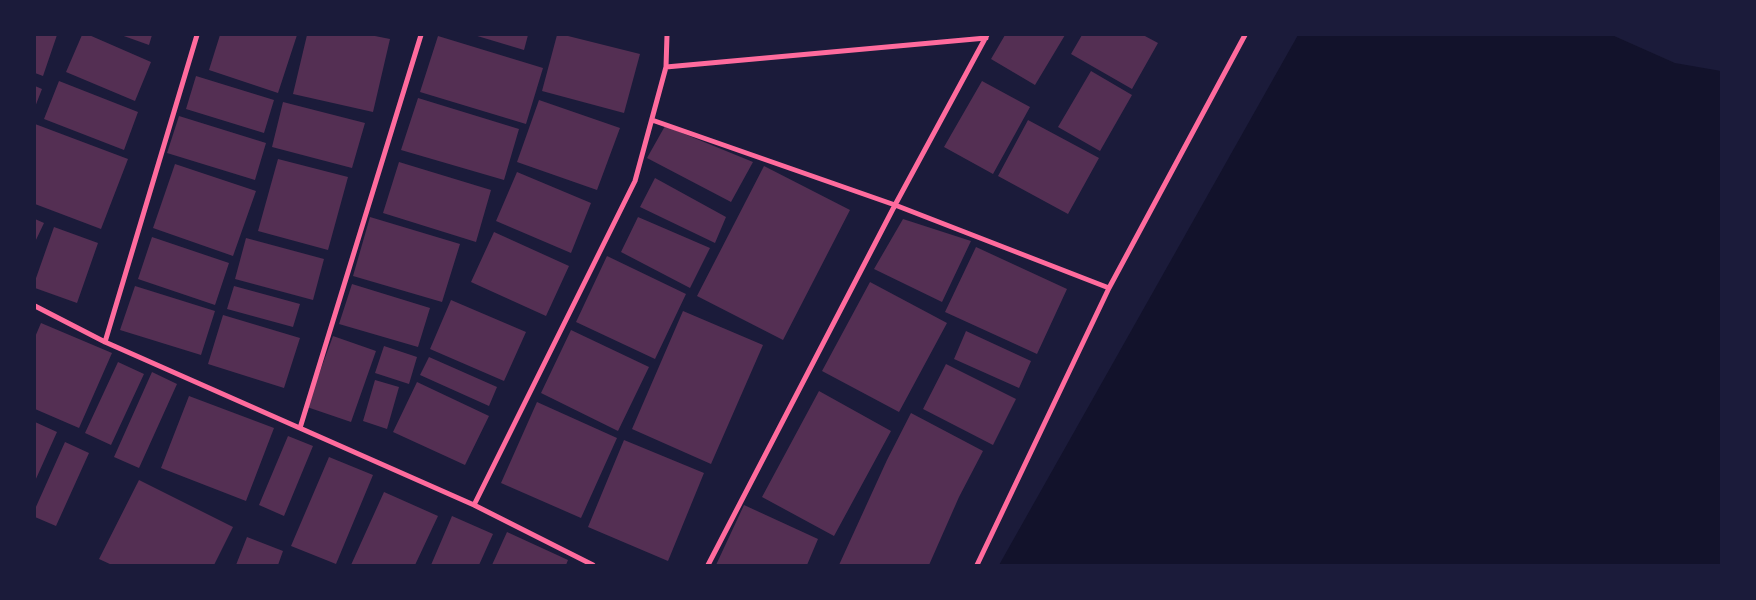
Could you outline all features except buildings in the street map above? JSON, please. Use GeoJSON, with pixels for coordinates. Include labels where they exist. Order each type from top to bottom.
{"type":"FeatureCollection","features":[{"type":"Feature","properties":{"kind":"street"},"geometry":{"type":"LineString","coordinates":[[105,342],[197,35]]}},
{"type":"Feature","properties":{"kind":"street"},"geometry":{"type":"LineString","coordinates":[[300,428],[421,35]]}},
{"type":"Feature","properties":{"kind":"street"},"geometry":{"type":"LineString","coordinates":[[474,505],[635,181],[666,67],[667,35]]}},
{"type":"Feature","properties":{"kind":"street"},"geometry":{"type":"LineString","coordinates":[[977,565],[1109,288],[1245,35]]}},
{"type":"Feature","properties":{"kind":"street"},"geometry":{"type":"LineString","coordinates":[[666,67],[986,37]]}},
{"type":"Feature","properties":{"kind":"street"},"geometry":{"type":"LineString","coordinates":[[708,565],[895,205],[986,37]]}},
{"type":"Feature","properties":{"kind":"street"},"geometry":{"type":"LineString","coordinates":[[652,120],[895,205],[1109,288]]}},
{"type":"Feature","properties":{"kind":"street"},"geometry":{"type":"LineString","coordinates":[[35,306],[105,342],[474,505],[593,565]]}},
{"type":"Feature","properties":{"kind":"shaded area"},"geometry":{"type":"Polygon","coordinates":[[[1298,35],[1612,35],[1675,63],[1721,71],[1721,565],[999,565],[1298,35]]]}}]}
